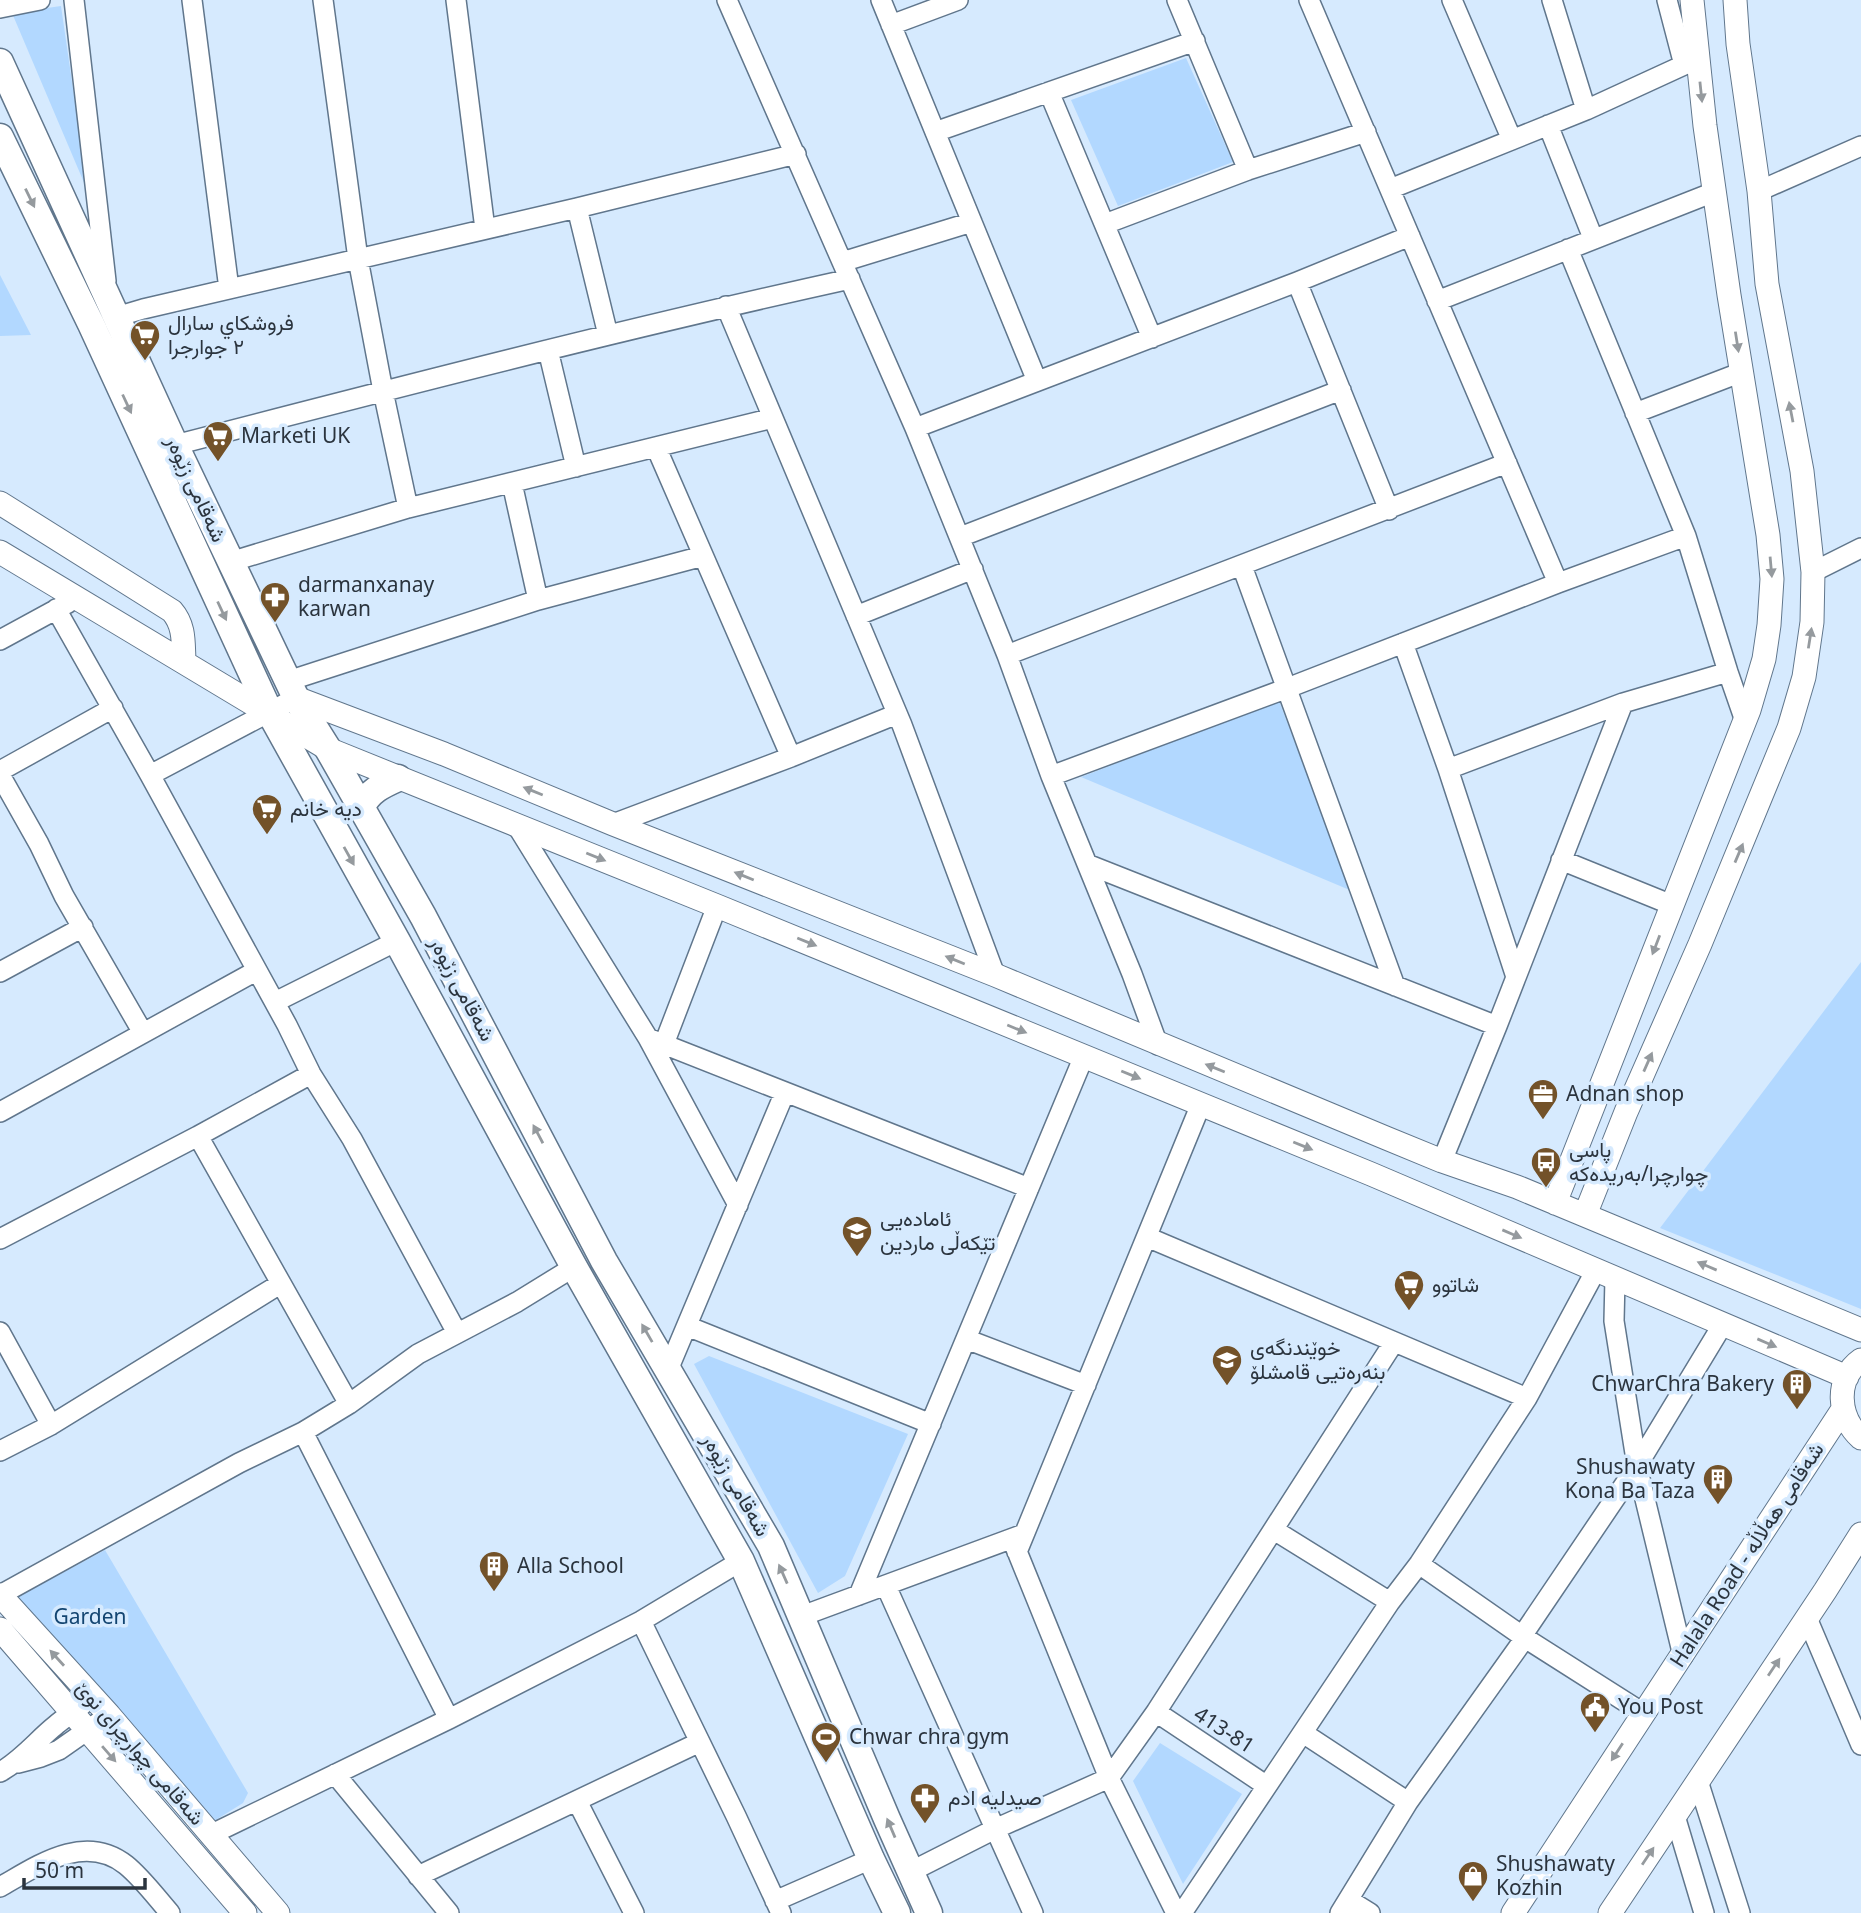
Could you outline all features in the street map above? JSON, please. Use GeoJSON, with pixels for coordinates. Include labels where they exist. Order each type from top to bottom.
{"type":"FeatureCollection","features":[{"type":"Feature","properties":{"kind":"main road","name":"شەقامی زێوەر"},"geometry":{"type":"LineString","coordinates":[[0,62],[175,445],[292,690],[423,916],[604,1261],[771,1546],[929,1913]]}},
{"type":"Feature","properties":{"kind":"main road"},"geometry":{"type":"LineString","coordinates":[[0,116],[28,122]]}},
{"type":"Feature","properties":{"kind":"main road","name":"شەقامی زێوەر"},"geometry":{"type":"LineString","coordinates":[[0,136],[91,324],[270,713],[574,1267],[741,1561],[897,1913]]}},
{"type":"Feature","properties":{"kind":"main road"},"geometry":{"type":"LineString","coordinates":[[361,808],[374,790],[398,778]]}},
{"type":"Feature","properties":{"kind":"street"},"geometry":{"type":"LineString","coordinates":[[0,8],[40,0]]}},
{"type":"Feature","properties":{"kind":"street"},"geometry":{"type":"LineString","coordinates":[[74,0],[112,309],[229,289],[796,154]]}},
{"type":"Feature","properties":{"kind":"street"},"geometry":{"type":"LineString","coordinates":[[192,0],[229,289]]}},
{"type":"Feature","properties":{"kind":"street"},"geometry":{"type":"LineString","coordinates":[[323,0],[358,259],[408,508]]}},
{"type":"Feature","properties":{"kind":"street"},"geometry":{"type":"LineString","coordinates":[[456,0],[485,229]]}},
{"type":"Feature","properties":{"kind":"street"},"geometry":{"type":"LineString","coordinates":[[881,0],[1037,381]]}},
{"type":"Feature","properties":{"kind":"street"},"geometry":{"type":"LineString","coordinates":[[891,25],[958,0]]}},
{"type":"Feature","properties":{"kind":"street"},"geometry":{"type":"LineString","coordinates":[[1177,0],[1248,170]]}},
{"type":"Feature","properties":{"kind":"street"},"geometry":{"type":"LineString","coordinates":[[1309,0],[1558,583]]}},
{"type":"Feature","properties":{"kind":"street"},"geometry":{"type":"LineString","coordinates":[[1452,0],[1512,140]]}},
{"type":"Feature","properties":{"kind":"street"},"geometry":{"type":"LineString","coordinates":[[1552,0],[1586,110]]}},
{"type":"Feature","properties":{"kind":"street"},"geometry":{"type":"LineString","coordinates":[[1667,0],[1691,62]]}},
{"type":"Feature","properties":{"kind":"street"},"geometry":{"type":"LineString","coordinates":[[1555,1203],[1745,720],[1764,659],[1769,625],[1772,579],[1768,536],[1691,62],[1692,0]]}},
{"type":"Feature","properties":{"kind":"street"},"geometry":{"type":"LineString","coordinates":[[1585,1215],[1789,728],[1804,677],[1812,622],[1813,572],[1802,471],[1767,284],[1759,191],[1738,44],[1735,0]]}},
{"type":"Feature","properties":{"kind":"street"},"geometry":{"type":"LineString","coordinates":[[733,2],[960,537],[1158,1045]]}},
{"type":"Feature","properties":{"kind":"street"},"geometry":{"type":"LineString","coordinates":[[935,132],[1195,41]]}},
{"type":"Feature","properties":{"kind":"street"},"geometry":{"type":"LineString","coordinates":[[1390,189],[1586,110],[1691,62]]}},
{"type":"Feature","properties":{"kind":"street"},"geometry":{"type":"LineString","coordinates":[[1049,92],[1152,338]]}},
{"type":"Feature","properties":{"kind":"street"},"geometry":{"type":"LineString","coordinates":[[1548,125],[1593,239]]}},
{"type":"Feature","properties":{"kind":"street"},"geometry":{"type":"LineString","coordinates":[[1105,224],[1248,170],[1366,132]]}},
{"type":"Feature","properties":{"kind":"street"},"geometry":{"type":"LineString","coordinates":[[1759,191],[1861,146]]}},
{"type":"Feature","properties":{"kind":"street"},"geometry":{"type":"LineString","coordinates":[[1437,301],[1714,192]]}},
{"type":"Feature","properties":{"kind":"street"},"geometry":{"type":"LineString","coordinates":[[577,208],[608,335]]}},
{"type":"Feature","properties":{"kind":"street"},"geometry":{"type":"LineString","coordinates":[[175,445],[726,306],[846,271],[972,222]]}},
{"type":"Feature","properties":{"kind":"street"},"geometry":{"type":"LineString","coordinates":[[915,428],[1410,236]]}},
{"type":"Feature","properties":{"kind":"street"},"geometry":{"type":"LineString","coordinates":[[1568,249],[1686,536],[1745,720]]}},
{"type":"Feature","properties":{"kind":"street"},"geometry":{"type":"LineString","coordinates":[[1297,282],[1389,509]]}},
{"type":"Feature","properties":{"kind":"street"},"geometry":{"type":"LineString","coordinates":[[1729,295],[1767,284]]}},
{"type":"Feature","properties":{"kind":"street"},"geometry":{"type":"LineString","coordinates":[[726,306],[897,713],[995,975]]}},
{"type":"Feature","properties":{"kind":"street"},"geometry":{"type":"LineString","coordinates":[[548,350],[576,467]]}},
{"type":"Feature","properties":{"kind":"street"},"geometry":{"type":"LineString","coordinates":[[1635,413],[1742,372]]}},
{"type":"Feature","properties":{"kind":"street"},"geometry":{"type":"LineString","coordinates":[[960,537],[1341,390]]}},
{"type":"Feature","properties":{"kind":"street"},"geometry":{"type":"LineString","coordinates":[[230,562],[408,508],[774,418]]}},
{"type":"Feature","properties":{"kind":"street"},"geometry":{"type":"LineString","coordinates":[[656,447],[791,758]]}},
{"type":"Feature","properties":{"kind":"street"},"geometry":{"type":"LineString","coordinates":[[1007,655],[1507,463]]}},
{"type":"Feature","properties":{"kind":"street"},"geometry":{"type":"LineString","coordinates":[[512,483],[538,600]]}},
{"type":"Feature","properties":{"kind":"street"},"geometry":{"type":"LineString","coordinates":[[0,503],[172,611],[183,631],[184,661]]}},
{"type":"Feature","properties":{"kind":"street"},"geometry":{"type":"LineString","coordinates":[[1051,776],[1686,536]]}},
{"type":"Feature","properties":{"kind":"street"},"geometry":{"type":"LineString","coordinates":[[1813,572],[1861,548]]}},
{"type":"Feature","properties":{"kind":"street"},"geometry":{"type":"LineString","coordinates":[[0,552],[328,749],[1371,1174],[1723,1324],[1854,1368],[1842,1398],[1843,1409],[1847,1421],[1861,1438]]}},
{"type":"Feature","properties":{"kind":"street"},"geometry":{"type":"LineString","coordinates":[[150,775],[270,713],[292,690],[538,600],[704,556]]}},
{"type":"Feature","properties":{"kind":"street"},"geometry":{"type":"LineString","coordinates":[[1241,566],[1395,986]]}},
{"type":"Feature","properties":{"kind":"street"},"geometry":{"type":"LineString","coordinates":[[856,616],[973,569]]}},
{"type":"Feature","properties":{"kind":"street"},"geometry":{"type":"LineString","coordinates":[[0,640],[78,597]]}},
{"type":"Feature","properties":{"kind":"street"},"geometry":{"type":"LineString","coordinates":[[56,609],[275,1002],[311,1074],[352,1139],[457,1333]]}},
{"type":"Feature","properties":{"kind":"street"},"geometry":{"type":"LineString","coordinates":[[1403,643],[1448,769],[1516,976]]}},
{"type":"Feature","properties":{"kind":"street"},"geometry":{"type":"LineString","coordinates":[[1448,769],[1622,703],[1728,672]]}},
{"type":"Feature","properties":{"kind":"street"},"geometry":{"type":"LineString","coordinates":[[292,690],[613,824],[995,975],[1386,1139],[1517,1187],[1861,1330]]}},
{"type":"Feature","properties":{"kind":"street"},"geometry":{"type":"LineString","coordinates":[[1442,1161],[1622,703]]}},
{"type":"Feature","properties":{"kind":"street"},"geometry":{"type":"LineString","coordinates":[[113,708],[0,773],[64,896],[143,1033]]}},
{"type":"Feature","properties":{"kind":"street"},"geometry":{"type":"LineString","coordinates":[[613,824],[791,758],[897,713]]}},
{"type":"Feature","properties":{"kind":"street"},"geometry":{"type":"LineString","coordinates":[[430,791],[444,754]]}},
{"type":"Feature","properties":{"kind":"street"},"geometry":{"type":"LineString","coordinates":[[517,825],[656,1041],[738,1205]]}},
{"type":"Feature","properties":{"kind":"street"},"geometry":{"type":"LineString","coordinates":[[1561,860],[1672,905]]}},
{"type":"Feature","properties":{"kind":"street"},"geometry":{"type":"LineString","coordinates":[[1087,864],[1497,1026]]}},
{"type":"Feature","properties":{"kind":"street"},"geometry":{"type":"LineString","coordinates":[[656,1041],[717,906]]}},
{"type":"Feature","properties":{"kind":"street"},"geometry":{"type":"LineString","coordinates":[[0,972],[83,927]]}},
{"type":"Feature","properties":{"kind":"street"},"geometry":{"type":"LineString","coordinates":[[275,1002],[397,941]]}},
{"type":"Feature","properties":{"kind":"street"},"geometry":{"type":"LineString","coordinates":[[0,1112],[256,971]]}},
{"type":"Feature","properties":{"kind":"street"},"geometry":{"type":"LineString","coordinates":[[656,1041],[1029,1188]]}},
{"type":"Feature","properties":{"kind":"street"},"geometry":{"type":"LineString","coordinates":[[859,1595],[1084,1056]]}},
{"type":"Feature","properties":{"kind":"street"},"geometry":{"type":"LineString","coordinates":[[0,1239],[311,1074]]}},
{"type":"Feature","properties":{"kind":"street"},"geometry":{"type":"LineString","coordinates":[[668,1370],[785,1092]]}},
{"type":"Feature","properties":{"kind":"street"},"geometry":{"type":"LineString","coordinates":[[1176,1913],[1109,1777],[1018,1541],[1086,1385],[1201,1104]]}},
{"type":"Feature","properties":{"kind":"street"},"geometry":{"type":"LineString","coordinates":[[198,1136],[349,1404]]}},
{"type":"Feature","properties":{"kind":"street"},"geometry":{"type":"LineString","coordinates":[[1371,1174],[1386,1139]]}},
{"type":"Feature","properties":{"kind":"street"},"geometry":{"type":"LineString","coordinates":[[1147,1237],[1527,1398]]}},
{"type":"Feature","properties":{"kind":"street"},"geometry":{"type":"LineString","coordinates":[[0,1595],[239,1463],[303,1432],[349,1404],[418,1354],[574,1267]]}},
{"type":"Feature","properties":{"kind":"street"},"geometry":{"type":"LineString","coordinates":[[1182,1913],[1390,1602],[1419,1564],[1606,1274]]}},
{"type":"Feature","properties":{"kind":"street"},"geometry":{"type":"LineString","coordinates":[[1606,1274],[1637,1466],[1683,1656]]}},
{"type":"Feature","properties":{"kind":"street"},"geometry":{"type":"LineString","coordinates":[[0,1451],[51,1425],[280,1284]]}},
{"type":"Feature","properties":{"kind":"street"},"geometry":{"type":"LineString","coordinates":[[1370,1913],[1344,1906],[1409,1802],[1637,1466],[1723,1324]]}},
{"type":"Feature","properties":{"kind":"street"},"geometry":{"type":"LineString","coordinates":[[687,1326],[931,1424]]}},
{"type":"Feature","properties":{"kind":"street"},"geometry":{"type":"LineString","coordinates":[[0,1332],[51,1425]]}},
{"type":"Feature","properties":{"kind":"street"},"geometry":{"type":"LineString","coordinates":[[966,1339],[1086,1385]]}},
{"type":"Feature","properties":{"kind":"street"},"geometry":{"type":"LineString","coordinates":[[910,1872],[995,1829],[1109,1777],[1156,1713],[1395,1342]]}},
{"type":"Feature","properties":{"kind":"street","name":"Halala Road - شەقامی هەڵاڵە"},"geometry":{"type":"LineString","coordinates":[[1513,1913],[1843,1409]]}},
{"type":"Feature","properties":{"kind":"street"},"geometry":{"type":"LineString","coordinates":[[303,1432],[449,1719]]}},
{"type":"Feature","properties":{"kind":"street"},"geometry":{"type":"LineString","coordinates":[[1274,1530],[1390,1602]]}},
{"type":"Feature","properties":{"kind":"street"},"geometry":{"type":"LineString","coordinates":[[1610,1913],[1861,1534]]}},
{"type":"Feature","properties":{"kind":"street"},"geometry":{"type":"LineString","coordinates":[[802,1616],[1018,1541]]}},
{"type":"Feature","properties":{"kind":"street"},"geometry":{"type":"LineString","coordinates":[[210,1835],[449,1719],[641,1621],[741,1561]]}},
{"type":"Feature","properties":{"kind":"street"},"geometry":{"type":"LineString","coordinates":[[1419,1564],[1523,1637],[1643,1713]]}},
{"type":"Feature","properties":{"kind":"street"},"geometry":{"type":"LineString","coordinates":[[886,1586],[1033,1913]]}},
{"type":"Feature","properties":{"kind":"street","name":"شەقامی چوارچرای نوێ"},"geometry":{"type":"LineString","coordinates":[[0,1595],[110,1715],[278,1913]]}},
{"type":"Feature","properties":{"kind":"street"},"geometry":{"type":"LineString","coordinates":[[1807,1618],[1861,1743]]}},
{"type":"Feature","properties":{"kind":"street"},"geometry":{"type":"LineString","coordinates":[[641,1621],[778,1907],[871,1859]]}},
{"type":"Feature","properties":{"kind":"street","name":"شەقامی چوارچرای نوێ"},"geometry":{"type":"LineString","coordinates":[[0,1629],[246,1913]]}},
{"type":"Feature","properties":{"kind":"street"},"geometry":{"type":"LineString","coordinates":[[80,1721],[91,1696]]}},
{"type":"Feature","properties":{"kind":"street","name":"413-81"},"geometry":{"type":"LineString","coordinates":[[1156,1713],[1267,1786]]}},
{"type":"Feature","properties":{"kind":"street"},"geometry":{"type":"LineString","coordinates":[[7,1768],[57,1724],[110,1715]]}},
{"type":"Feature","properties":{"kind":"street"},"geometry":{"type":"LineString","coordinates":[[1303,1733],[1409,1802]]}},
{"type":"Feature","properties":{"kind":"street"},"geometry":{"type":"LineString","coordinates":[[418,1875],[700,1742]]}},
{"type":"Feature","properties":{"kind":"street"},"geometry":{"type":"LineString","coordinates":[[335,1774],[449,1913]]}},
{"type":"Feature","properties":{"kind":"street"},"geometry":{"type":"LineString","coordinates":[[1698,1781],[1740,1913]]}},
{"type":"Feature","properties":{"kind":"street"},"geometry":{"type":"LineString","coordinates":[[577,1801],[634,1913]]}},
{"type":"Feature","properties":{"kind":"street"},"geometry":{"type":"LineString","coordinates":[[1675,1815],[1704,1913]]}},
{"type":"Feature","properties":{"kind":"street"},"geometry":{"type":"LineString","coordinates":[[0,1887],[51,1858],[87,1851],[104,1853],[125,1864],[170,1913]]}},
{"type":"Feature","properties":{"kind":"green space"},"geometry":{"type":"Polygon","coordinates":[[[61,6],[88,192],[12,13],[61,6]]]}},
{"type":"Feature","properties":{"kind":"green space"},"geometry":{"type":"Polygon","coordinates":[[[1186,58],[1233,162],[1118,206],[1071,100],[1186,58]]]}},
{"type":"Feature","properties":{"kind":"green space"},"geometry":{"type":"Polygon","coordinates":[[[0,275],[31,335],[0,336],[0,275]]]}},
{"type":"Feature","properties":{"kind":"green space"},"geometry":{"type":"Polygon","coordinates":[[[1279,701],[1352,891],[1081,777],[1279,701]]]}},
{"type":"Feature","properties":{"kind":"green space"},"geometry":{"type":"Polygon","coordinates":[[[1861,962],[1861,1309],[1660,1228],[1861,962]]]}},
{"type":"Feature","properties":{"kind":"green space"},"geometry":{"type":"Polygon","coordinates":[[[709,1356],[908,1434],[845,1576],[818,1593],[694,1364],[709,1356]]]}},
{"type":"Feature","properties":{"kind":"green space","name":"Garden"},"geometry":{"type":"Polygon","coordinates":[[[105,1550],[248,1793],[243,1803],[206,1826],[14,1599],[105,1550]]]}},
{"type":"Feature","properties":{"kind":"green space"},"geometry":{"type":"Polygon","coordinates":[[[1160,1743],[1242,1794],[1183,1884],[1133,1781],[1160,1743]]]}},
{"type":"Feature","properties":{"kind":"place","name":"فروشكاي سارال ٢ جوارجرا"},"geometry":{"type":"Point","coordinates":[145,362]}},
{"type":"Feature","properties":{"kind":"place","name":"Marketi UK"},"geometry":{"type":"Point","coordinates":[218,463]}},
{"type":"Feature","properties":{"kind":"place","name":"darmanxanay karwan"},"geometry":{"type":"Point","coordinates":[275,624]}},
{"type":"Feature","properties":{"kind":"place","name":"دیە خانم"},"geometry":{"type":"Point","coordinates":[267,836]}},
{"type":"Feature","properties":{"kind":"place","name":"Adnan shop"},"geometry":{"type":"Point","coordinates":[1543,1121]}},
{"type":"Feature","properties":{"kind":"place","name":"پاسی چوارچرا/بەریدەکە"},"geometry":{"type":"Point","coordinates":[1546,1189]}},
{"type":"Feature","properties":{"kind":"place","name":"ئامادەیی تێکەڵی ماردین"},"geometry":{"type":"Point","coordinates":[857,1258]}},
{"type":"Feature","properties":{"kind":"place","name":"شاتوو"},"geometry":{"type":"Point","coordinates":[1409,1312]}},
{"type":"Feature","properties":{"kind":"place","name":"خوێندنگەی بنەرەتیی قامشلۆ"},"geometry":{"type":"Point","coordinates":[1227,1387]}},
{"type":"Feature","properties":{"kind":"place","name":"ChwarChra Bakery"},"geometry":{"type":"Point","coordinates":[1797,1411]}},
{"type":"Feature","properties":{"kind":"place","name":"Shushawaty Kona Ba Taza"},"geometry":{"type":"Point","coordinates":[1718,1506]}},
{"type":"Feature","properties":{"kind":"place","name":"Alla School"},"geometry":{"type":"Point","coordinates":[494,1593]}},
{"type":"Feature","properties":{"kind":"place","name":"You Post"},"geometry":{"type":"Point","coordinates":[1595,1734]}},
{"type":"Feature","properties":{"kind":"place","name":"Chwar chra gym"},"geometry":{"type":"Point","coordinates":[826,1764]}},
{"type":"Feature","properties":{"kind":"place","name":"صیدلیە ادم"},"geometry":{"type":"Point","coordinates":[925,1825]}},
{"type":"Feature","properties":{"kind":"place","name":"Shushawaty Kozhin"},"geometry":{"type":"Point","coordinates":[1473,1903]}}]}
